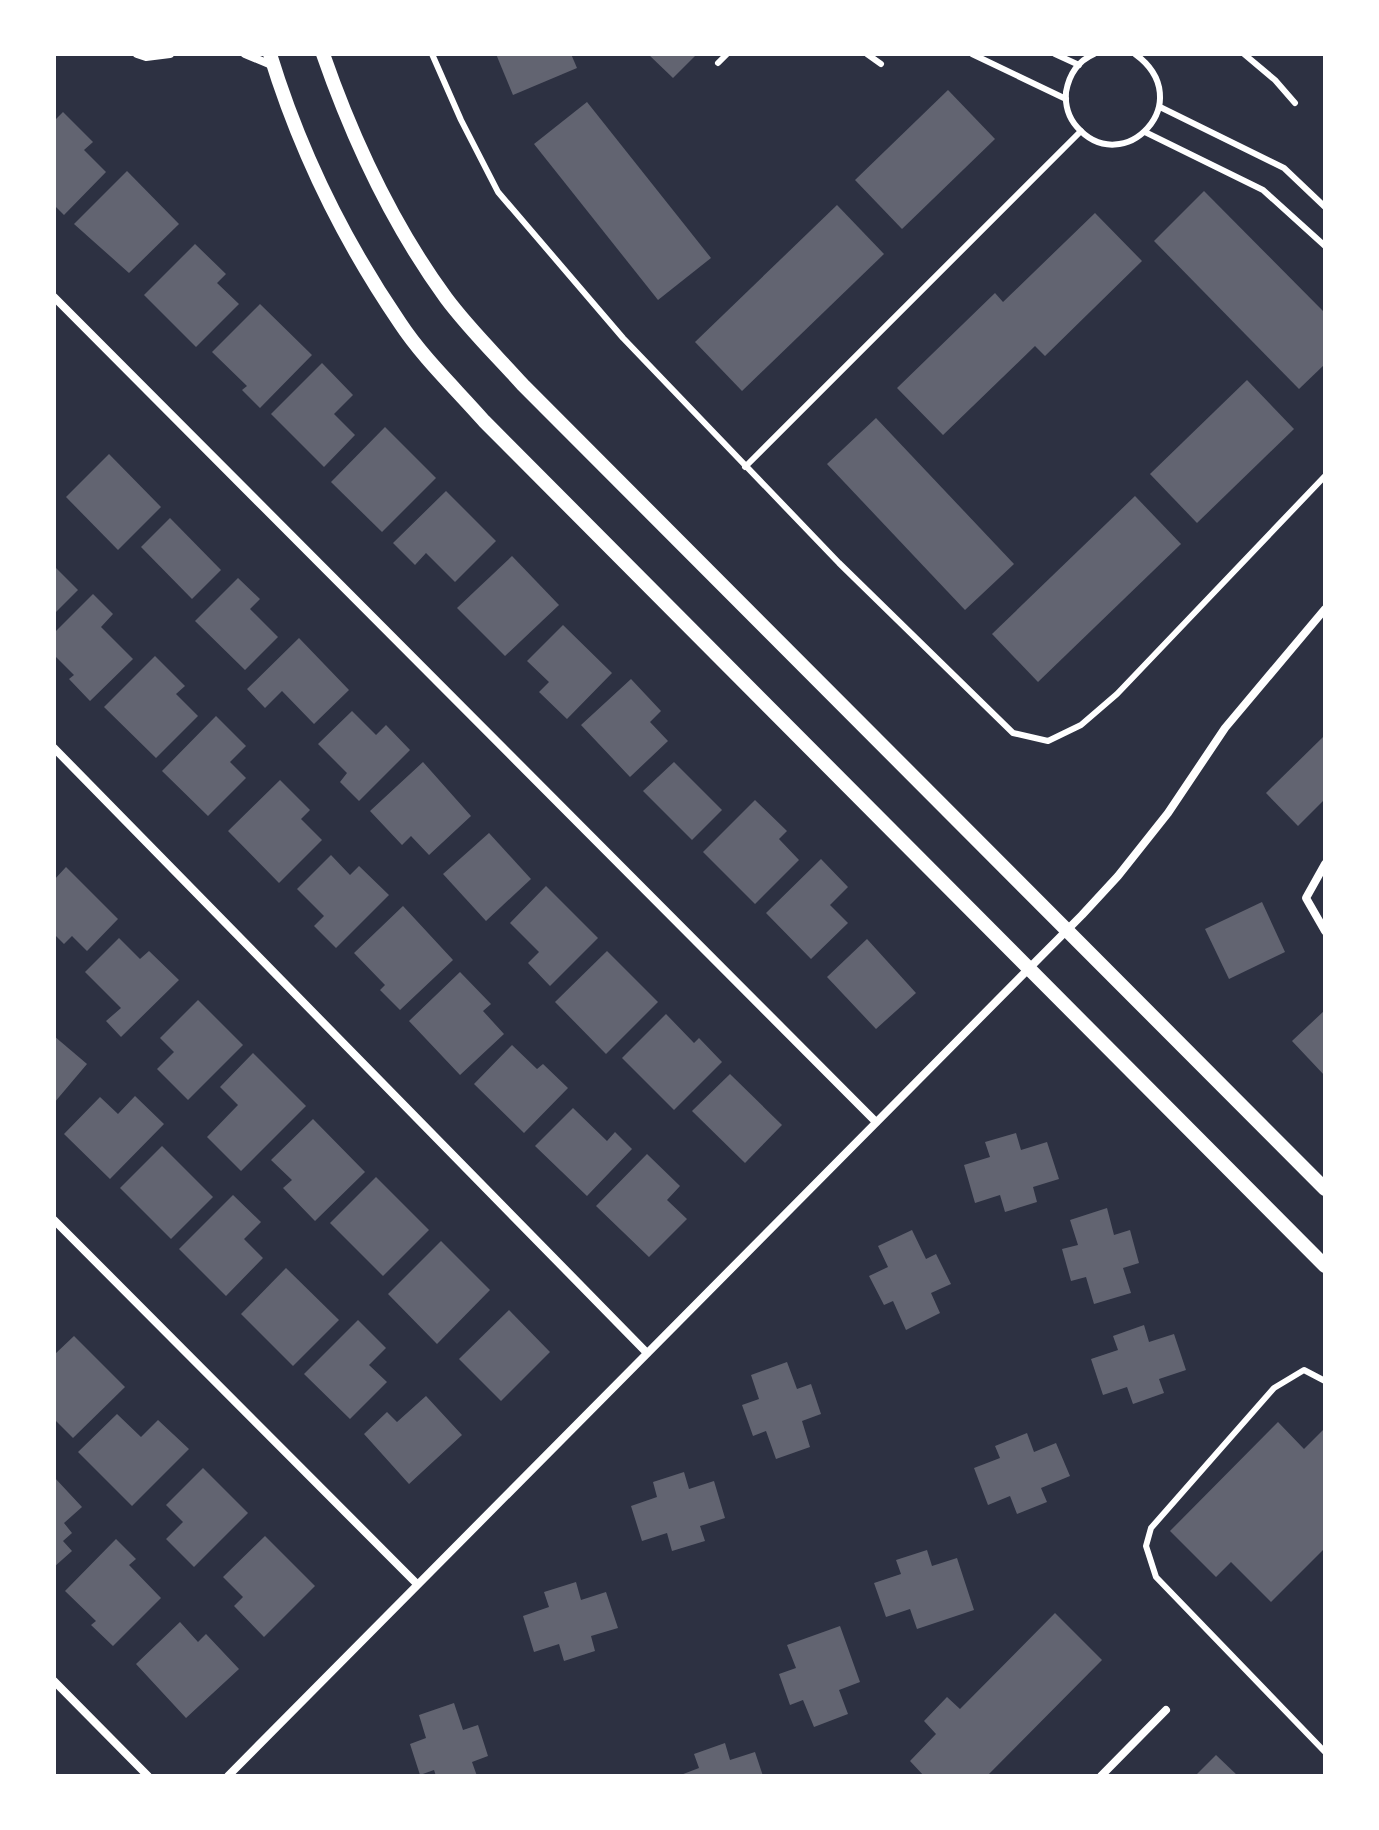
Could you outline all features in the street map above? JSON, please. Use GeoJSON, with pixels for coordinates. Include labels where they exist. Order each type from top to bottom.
{"type":"FeatureCollection","features":[{"type":"Feature","properties":{"kind":"street"},"geometry":{"type":"LineString","coordinates":[[137,54],[146,57],[170,54]]}},
{"type":"Feature","properties":{"kind":"street"},"geometry":{"type":"LineString","coordinates":[[245,54],[272,60],[309,165],[336,220],[401,326],[484,421],[1325,1266]]}},
{"type":"Feature","properties":{"kind":"street"},"geometry":{"type":"LineString","coordinates":[[323,54],[349,129],[383,195],[446,298],[523,385],[1325,1189]]}},
{"type":"Feature","properties":{"kind":"street"},"geometry":{"type":"LineString","coordinates":[[54,297],[876,1122]]}},
{"type":"Feature","properties":{"kind":"street"},"geometry":{"type":"LineString","coordinates":[[228,1776],[1118,876],[1168,813],[1225,728],[1325,609]]}},
{"type":"Feature","properties":{"kind":"street"},"geometry":{"type":"LineString","coordinates":[[54,748],[647,1353]]}},
{"type":"Feature","properties":{"kind":"street"},"geometry":{"type":"LineString","coordinates":[[1325,864],[1306,898],[1325,931]]}},
{"type":"Feature","properties":{"kind":"street"},"geometry":{"type":"LineString","coordinates":[[54,1220],[417,1584]]}},
{"type":"Feature","properties":{"kind":"street"},"geometry":{"type":"LineString","coordinates":[[54,1681],[148,1776]]}},
{"type":"Feature","properties":{"kind":"street"},"geometry":{"type":"LineString","coordinates":[[1101,1776],[1166,1710]]}},
{"type":"Feature","properties":{"kind":"lane"},"geometry":{"type":"LineString","coordinates":[[432,54],[498,192],[623,338],[745,467],[1013,733],[1048,741],[1081,725],[1117,694],[1325,476]]}},
{"type":"Feature","properties":{"kind":"lane"},"geometry":{"type":"LineString","coordinates":[[718,63],[727,54]]}},
{"type":"Feature","properties":{"kind":"lane"},"geometry":{"type":"LineString","coordinates":[[867,54],[881,64]]}},
{"type":"Feature","properties":{"kind":"lane"},"geometry":{"type":"LineString","coordinates":[[972,54],[1066,99]]}},
{"type":"Feature","properties":{"kind":"lane"},"geometry":{"type":"LineString","coordinates":[[1055,54],[1079,65]]}},
{"type":"Feature","properties":{"kind":"lane"},"geometry":{"type":"LineString","coordinates":[[1094,54],[1079,65],[1070,77],[1066,99],[1073,122],[1081,131],[1105,144],[1120,144],[1145,132],[1160,107],[1156,76],[1135,54]]}},
{"type":"Feature","properties":{"kind":"lane"},"geometry":{"type":"LineString","coordinates":[[1244,54],[1295,103]]}},
{"type":"Feature","properties":{"kind":"lane"},"geometry":{"type":"LineString","coordinates":[[1160,107],[1284,168],[1325,207]]}},
{"type":"Feature","properties":{"kind":"lane"},"geometry":{"type":"LineString","coordinates":[[745,467],[1081,131]]}},
{"type":"Feature","properties":{"kind":"lane"},"geometry":{"type":"LineString","coordinates":[[1145,132],[1263,190],[1325,246]]}},
{"type":"Feature","properties":{"kind":"lane"},"geometry":{"type":"LineString","coordinates":[[1325,1381],[1304,1370],[1274,1388],[1151,1528],[1146,1546],[1156,1577],[1325,1752]]}},
{"type":"Feature","properties":{"kind":"building"},"geometry":{"type":"Polygon","coordinates":[[[496,54],[571,54],[577,68],[513,95],[496,54]]]}},
{"type":"Feature","properties":{"kind":"building"},"geometry":{"type":"Polygon","coordinates":[[[648,54],[697,54],[673,78],[648,54]]]}},
{"type":"Feature","properties":{"kind":"building"},"geometry":{"type":"Polygon","coordinates":[[[948,90],[995,139],[902,229],[855,180],[948,90]]]}},
{"type":"Feature","properties":{"kind":"building"},"geometry":{"type":"Polygon","coordinates":[[[587,102],[711,258],[658,300],[534,144],[587,102]]]}},
{"type":"Feature","properties":{"kind":"building"},"geometry":{"type":"Polygon","coordinates":[[[63,112],[93,142],[84,150],[106,172],[64,215],[54,205],[54,121],[63,112]]]}},
{"type":"Feature","properties":{"kind":"building"},"geometry":{"type":"Polygon","coordinates":[[[127,171],[179,224],[129,273],[74,224],[127,171]]]}},
{"type":"Feature","properties":{"kind":"building"},"geometry":{"type":"Polygon","coordinates":[[[1204,191],[1325,313],[1325,364],[1299,389],[1154,241],[1204,191]]]}},
{"type":"Feature","properties":{"kind":"building"},"geometry":{"type":"Polygon","coordinates":[[[837,205],[884,254],[742,391],[695,342],[837,205]]]}},
{"type":"Feature","properties":{"kind":"building"},"geometry":{"type":"Polygon","coordinates":[[[1095,213],[1142,261],[1045,356],[1035,346],[943,435],[897,388],[995,293],[1003,302],[1095,213]]]}},
{"type":"Feature","properties":{"kind":"building"},"geometry":{"type":"Polygon","coordinates":[[[195,244],[226,274],[217,283],[239,304],[196,347],[144,295],[195,244]]]}},
{"type":"Feature","properties":{"kind":"building"},"geometry":{"type":"Polygon","coordinates":[[[260,304],[312,355],[260,408],[242,390],[247,386],[212,352],[260,304]]]}},
{"type":"Feature","properties":{"kind":"building"},"geometry":{"type":"Polygon","coordinates":[[[322,363],[353,395],[334,414],[355,435],[324,467],[271,414],[322,363]]]}},
{"type":"Feature","properties":{"kind":"building"},"geometry":{"type":"Polygon","coordinates":[[[1247,380],[1294,429],[1197,523],[1150,474],[1247,380]]]}},
{"type":"Feature","properties":{"kind":"building"},"geometry":{"type":"Polygon","coordinates":[[[876,418],[1014,564],[965,610],[827,464],[876,418]]]}},
{"type":"Feature","properties":{"kind":"building"},"geometry":{"type":"Polygon","coordinates":[[[385,427],[436,478],[382,532],[331,482],[385,427]]]}},
{"type":"Feature","properties":{"kind":"building"},"geometry":{"type":"Polygon","coordinates":[[[109,454],[161,507],[118,550],[66,497],[109,454]]]}},
{"type":"Feature","properties":{"kind":"building"},"geometry":{"type":"Polygon","coordinates":[[[446,491],[496,541],[455,582],[426,553],[415,565],[393,543],[446,491]]]}},
{"type":"Feature","properties":{"kind":"building"},"geometry":{"type":"Polygon","coordinates":[[[1135,496],[1181,544],[1038,682],[992,634],[1135,496]]]}},
{"type":"Feature","properties":{"kind":"building"},"geometry":{"type":"Polygon","coordinates":[[[170,518],[221,570],[192,599],[141,547],[170,518]]]}},
{"type":"Feature","properties":{"kind":"building"},"geometry":{"type":"Polygon","coordinates":[[[512,556],[559,605],[505,656],[457,608],[512,556]]]}},
{"type":"Feature","properties":{"kind":"building"},"geometry":{"type":"Polygon","coordinates":[[[54,566],[78,590],[54,614],[54,566]]]}},
{"type":"Feature","properties":{"kind":"building"},"geometry":{"type":"Polygon","coordinates":[[[238,578],[260,599],[250,609],[278,637],[245,670],[195,621],[238,578]]]}},
{"type":"Feature","properties":{"kind":"building"},"geometry":{"type":"Polygon","coordinates":[[[93,594],[113,614],[101,627],[133,659],[90,701],[69,679],[74,675],[54,655],[54,633],[93,594]]]}},
{"type":"Feature","properties":{"kind":"building"},"geometry":{"type":"Polygon","coordinates":[[[563,625],[612,673],[567,719],[539,692],[549,682],[527,661],[563,625]]]}},
{"type":"Feature","properties":{"kind":"building"},"geometry":{"type":"Polygon","coordinates":[[[299,638],[349,690],[314,724],[282,691],[265,708],[247,689],[299,638]]]}},
{"type":"Feature","properties":{"kind":"building"},"geometry":{"type":"Polygon","coordinates":[[[155,656],[185,686],[176,694],[198,716],[156,758],[104,707],[155,656]]]}},
{"type":"Feature","properties":{"kind":"building"},"geometry":{"type":"Polygon","coordinates":[[[631,679],[661,711],[650,722],[668,741],[630,777],[581,725],[631,679]]]}},
{"type":"Feature","properties":{"kind":"building"},"geometry":{"type":"Polygon","coordinates":[[[352,711],[376,735],[386,725],[410,750],[359,801],[340,782],[347,773],[318,744],[352,711]]]}},
{"type":"Feature","properties":{"kind":"building"},"geometry":{"type":"Polygon","coordinates":[[[216,716],[246,746],[230,762],[246,778],[208,816],[162,771],[216,716]]]}},
{"type":"Feature","properties":{"kind":"building"},"geometry":{"type":"Polygon","coordinates":[[[1323,737],[1325,799],[1298,826],[1266,793],[1323,737]]]}},
{"type":"Feature","properties":{"kind":"building"},"geometry":{"type":"Polygon","coordinates":[[[423,762],[471,816],[429,855],[411,836],[402,845],[370,811],[423,762]]]}},
{"type":"Feature","properties":{"kind":"building"},"geometry":{"type":"Polygon","coordinates":[[[674,762],[722,810],[692,840],[643,791],[674,762]]]}},
{"type":"Feature","properties":{"kind":"building"},"geometry":{"type":"Polygon","coordinates":[[[280,780],[310,810],[301,819],[322,840],[279,883],[228,831],[280,780]]]}},
{"type":"Feature","properties":{"kind":"building"},"geometry":{"type":"Polygon","coordinates":[[[755,800],[787,831],[779,839],[799,860],[755,904],[703,852],[755,800]]]}},
{"type":"Feature","properties":{"kind":"building"},"geometry":{"type":"Polygon","coordinates":[[[489,833],[531,879],[486,921],[443,874],[489,833]]]}},
{"type":"Feature","properties":{"kind":"building"},"geometry":{"type":"Polygon","coordinates":[[[331,855],[350,875],[359,866],[389,895],[336,948],[314,926],[324,916],[297,889],[331,855]]]}},
{"type":"Feature","properties":{"kind":"building"},"geometry":{"type":"Polygon","coordinates":[[[821,859],[848,887],[830,905],[848,923],[811,959],[766,913],[821,859]]]}},
{"type":"Feature","properties":{"kind":"building"},"geometry":{"type":"Polygon","coordinates":[[[66,867],[118,919],[87,951],[72,936],[64,944],[54,934],[54,880],[66,867]]]}},
{"type":"Feature","properties":{"kind":"building"},"geometry":{"type":"Polygon","coordinates":[[[546,886],[598,938],[550,986],[528,963],[539,952],[510,923],[546,886]]]}},
{"type":"Feature","properties":{"kind":"building"},"geometry":{"type":"Polygon","coordinates":[[[1262,902],[1285,952],[1229,979],[1205,929],[1262,902]]]}},
{"type":"Feature","properties":{"kind":"building"},"geometry":{"type":"Polygon","coordinates":[[[403,906],[453,960],[400,1010],[380,990],[385,985],[354,953],[403,906]]]}},
{"type":"Feature","properties":{"kind":"building"},"geometry":{"type":"Polygon","coordinates":[[[119,938],[140,959],[149,951],[179,980],[121,1037],[106,1021],[121,1008],[85,972],[119,938]]]}},
{"type":"Feature","properties":{"kind":"building"},"geometry":{"type":"Polygon","coordinates":[[[867,939],[916,993],[876,1029],[827,977],[867,939]]]}},
{"type":"Feature","properties":{"kind":"building"},"geometry":{"type":"Polygon","coordinates":[[[607,951],[658,1002],[606,1054],[555,1002],[607,951]]]}},
{"type":"Feature","properties":{"kind":"building"},"geometry":{"type":"Polygon","coordinates":[[[460,972],[491,1004],[483,1011],[504,1034],[460,1075],[409,1021],[460,972]]]}},
{"type":"Feature","properties":{"kind":"building"},"geometry":{"type":"Polygon","coordinates":[[[198,1000],[243,1045],[188,1100],[157,1069],[174,1052],[160,1038],[198,1000]]]}},
{"type":"Feature","properties":{"kind":"building"},"geometry":{"type":"Polygon","coordinates":[[[1325,1010],[1325,1076],[1292,1041],[1325,1010]]]}},
{"type":"Feature","properties":{"kind":"building"},"geometry":{"type":"Polygon","coordinates":[[[666,1014],[694,1043],[699,1038],[722,1062],[674,1110],[622,1058],[666,1014]]]}},
{"type":"Feature","properties":{"kind":"building"},"geometry":{"type":"Polygon","coordinates":[[[54,1036],[87,1064],[54,1103],[54,1036]]]}},
{"type":"Feature","properties":{"kind":"building"},"geometry":{"type":"Polygon","coordinates":[[[512,1045],[537,1069],[543,1064],[568,1088],[524,1133],[474,1084],[512,1045]]]}},
{"type":"Feature","properties":{"kind":"building"},"geometry":{"type":"Polygon","coordinates":[[[253,1053],[306,1106],[241,1171],[207,1137],[238,1105],[220,1087],[253,1053]]]}},
{"type":"Feature","properties":{"kind":"building"},"geometry":{"type":"Polygon","coordinates":[[[730,1074],[782,1125],[745,1163],[692,1111],[730,1074]]]}},
{"type":"Feature","properties":{"kind":"building"},"geometry":{"type":"Polygon","coordinates":[[[135,1096],[164,1124],[110,1179],[64,1134],[100,1097],[118,1114],[135,1096]]]}},
{"type":"Feature","properties":{"kind":"building"},"geometry":{"type":"Polygon","coordinates":[[[573,1108],[607,1141],[615,1132],[632,1149],[587,1196],[535,1146],[573,1108]]]}},
{"type":"Feature","properties":{"kind":"building"},"geometry":{"type":"Polygon","coordinates":[[[313,1119],[365,1172],[315,1221],[283,1188],[292,1180],[271,1160],[313,1119]]]}},
{"type":"Feature","properties":{"kind":"building"},"geometry":{"type":"Polygon","coordinates":[[[1016,1133],[1021,1150],[1047,1142],[1059,1179],[1033,1187],[1037,1202],[1005,1212],[1000,1195],[975,1203],[964,1165],[990,1157],[985,1142],[1016,1133]]]}},
{"type":"Feature","properties":{"kind":"building"},"geometry":{"type":"Polygon","coordinates":[[[162,1146],[213,1197],[171,1239],[120,1188],[162,1146]]]}},
{"type":"Feature","properties":{"kind":"building"},"geometry":{"type":"Polygon","coordinates":[[[647,1154],[680,1186],[667,1200],[687,1219],[649,1257],[596,1206],[647,1154]]]}},
{"type":"Feature","properties":{"kind":"building"},"geometry":{"type":"Polygon","coordinates":[[[376,1177],[429,1230],[383,1276],[330,1223],[376,1177]]]}},
{"type":"Feature","properties":{"kind":"building"},"geometry":{"type":"Polygon","coordinates":[[[233,1195],[261,1222],[244,1239],[263,1258],[226,1296],[179,1249],[233,1195]]]}},
{"type":"Feature","properties":{"kind":"building"},"geometry":{"type":"Polygon","coordinates":[[[1107,1208],[1114,1235],[1130,1230],[1139,1263],[1123,1268],[1131,1293],[1094,1304],[1086,1277],[1071,1281],[1062,1249],[1078,1245],[1070,1220],[1107,1208]]]}},
{"type":"Feature","properties":{"kind":"building"},"geometry":{"type":"Polygon","coordinates":[[[912,1230],[926,1259],[936,1254],[951,1284],[931,1293],[940,1313],[906,1330],[893,1301],[884,1305],[869,1276],[888,1267],[878,1246],[912,1230]]]}},
{"type":"Feature","properties":{"kind":"building"},"geometry":{"type":"Polygon","coordinates":[[[441,1241],[490,1290],[437,1344],[388,1294],[441,1241]]]}},
{"type":"Feature","properties":{"kind":"building"},"geometry":{"type":"Polygon","coordinates":[[[286,1268],[339,1320],[293,1366],[241,1314],[286,1268]]]}},
{"type":"Feature","properties":{"kind":"building"},"geometry":{"type":"Polygon","coordinates":[[[509,1310],[550,1352],[501,1401],[459,1359],[509,1310]]]}},
{"type":"Feature","properties":{"kind":"building"},"geometry":{"type":"Polygon","coordinates":[[[358,1320],[386,1348],[369,1365],[387,1382],[350,1419],[304,1374],[358,1320]]]}},
{"type":"Feature","properties":{"kind":"building"},"geometry":{"type":"Polygon","coordinates":[[[1144,1325],[1149,1342],[1174,1334],[1186,1370],[1159,1379],[1164,1393],[1133,1404],[1127,1387],[1103,1395],[1091,1359],[1118,1350],[1113,1336],[1144,1325]]]}},
{"type":"Feature","properties":{"kind":"building"},"geometry":{"type":"Polygon","coordinates":[[[74,1336],[125,1387],[73,1438],[54,1419],[54,1355],[74,1336]]]}},
{"type":"Feature","properties":{"kind":"building"},"geometry":{"type":"Polygon","coordinates":[[[787,1362],[797,1389],[811,1384],[821,1414],[802,1421],[810,1447],[776,1459],[766,1431],[753,1436],[742,1405],[759,1399],[751,1375],[787,1362]]]}},
{"type":"Feature","properties":{"kind":"building"},"geometry":{"type":"Polygon","coordinates":[[[426,1396],[462,1435],[409,1484],[364,1434],[387,1412],[397,1422],[426,1396]]]}},
{"type":"Feature","properties":{"kind":"building"},"geometry":{"type":"Polygon","coordinates":[[[117,1414],[141,1437],[158,1420],[189,1449],[132,1506],[78,1452],[117,1414]]]}},
{"type":"Feature","properties":{"kind":"building"},"geometry":{"type":"Polygon","coordinates":[[[1278,1422],[1304,1449],[1323,1430],[1325,1433],[1325,1548],[1271,1602],[1231,1562],[1216,1577],[1170,1531],[1278,1422]]]}},
{"type":"Feature","properties":{"kind":"building"},"geometry":{"type":"Polygon","coordinates":[[[1027,1433],[1034,1452],[1056,1443],[1070,1476],[1041,1488],[1047,1502],[1017,1514],[1010,1496],[988,1505],[974,1468],[1000,1458],[995,1446],[1027,1433]]]}},
{"type":"Feature","properties":{"kind":"building"},"geometry":{"type":"Polygon","coordinates":[[[203,1468],[248,1513],[194,1567],[166,1539],[183,1522],[166,1505],[203,1468]]]}},
{"type":"Feature","properties":{"kind":"building"},"geometry":{"type":"Polygon","coordinates":[[[684,1472],[689,1489],[714,1481],[725,1518],[700,1526],[705,1541],[672,1551],[667,1533],[642,1541],[631,1506],[657,1497],[653,1482],[684,1472]]]}},
{"type":"Feature","properties":{"kind":"building"},"geometry":{"type":"Polygon","coordinates":[[[54,1477],[82,1507],[64,1523],[72,1533],[63,1541],[72,1551],[54,1567],[54,1477]]]}},
{"type":"Feature","properties":{"kind":"building"},"geometry":{"type":"Polygon","coordinates":[[[265,1536],[315,1586],[264,1637],[234,1606],[243,1597],[223,1577],[265,1536]]]}},
{"type":"Feature","properties":{"kind":"building"},"geometry":{"type":"Polygon","coordinates":[[[116,1539],[136,1559],[129,1565],[161,1598],[113,1646],[91,1625],[96,1621],[65,1591],[116,1539]]]}},
{"type":"Feature","properties":{"kind":"building"},"geometry":{"type":"Polygon","coordinates":[[[927,1550],[932,1566],[957,1558],[974,1610],[917,1629],[910,1609],[886,1617],[874,1583],[901,1574],[896,1560],[927,1550]]]}},
{"type":"Feature","properties":{"kind":"building"},"geometry":{"type":"Polygon","coordinates":[[[576,1582],[581,1600],[606,1592],[618,1628],[591,1636],[595,1651],[564,1661],[559,1644],[534,1652],[523,1616],[549,1607],[544,1592],[576,1582]]]}},
{"type":"Feature","properties":{"kind":"building"},"geometry":{"type":"Polygon","coordinates":[[[1055,1613],[1102,1660],[987,1776],[924,1776],[910,1761],[936,1734],[924,1721],[947,1697],[960,1709],[1055,1613]]]}},
{"type":"Feature","properties":{"kind":"building"},"geometry":{"type":"Polygon","coordinates":[[[180,1622],[198,1642],[206,1634],[239,1669],[186,1718],[136,1664],[180,1622]]]}},
{"type":"Feature","properties":{"kind":"building"},"geometry":{"type":"Polygon","coordinates":[[[840,1626],[860,1682],[839,1690],[848,1714],[814,1727],[803,1700],[790,1705],[779,1674],[796,1668],[787,1645],[840,1626]]]}},
{"type":"Feature","properties":{"kind":"building"},"geometry":{"type":"Polygon","coordinates":[[[454,1703],[463,1730],[478,1725],[488,1756],[472,1762],[477,1776],[436,1776],[434,1770],[420,1775],[410,1744],[426,1738],[419,1715],[454,1703]]]}},
{"type":"Feature","properties":{"kind":"building"},"geometry":{"type":"Polygon","coordinates":[[[725,1743],[730,1760],[755,1752],[763,1776],[678,1776],[699,1768],[694,1754],[725,1743]]]}},
{"type":"Feature","properties":{"kind":"building"},"geometry":{"type":"Polygon","coordinates":[[[1216,1755],[1238,1776],[1195,1776],[1216,1755]]]}}]}
